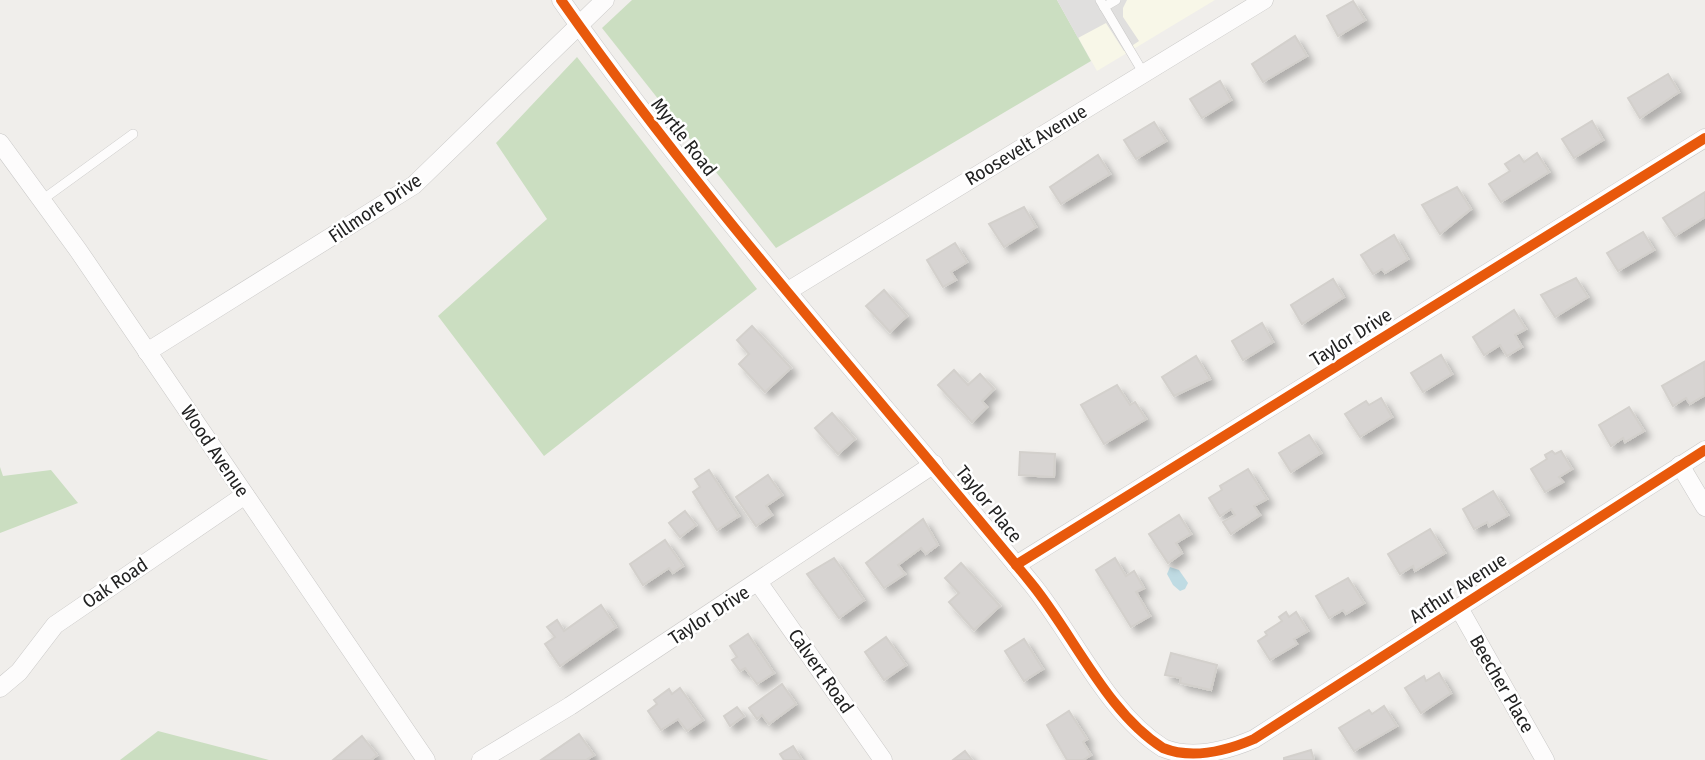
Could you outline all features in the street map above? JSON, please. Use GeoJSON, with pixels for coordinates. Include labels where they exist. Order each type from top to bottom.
{"type":"FeatureCollection","features":[{"type":"Feature","properties":{"kind":"street","name":"Myrtle Road"},"geometry":{"type":"LineString","coordinates":[[561,0],[670,150],[788,291]]}},
{"type":"Feature","properties":{"kind":"street","name":"Fillmore Drive"},"geometry":{"type":"LineString","coordinates":[[147,352],[414,186],[606,0]]}},
{"type":"Feature","properties":{"kind":"street","name":"Roosevelt Avenue"},"geometry":{"type":"LineString","coordinates":[[788,291],[1264,0]]}},
{"type":"Feature","properties":{"kind":"street","name":"Taylor Drive"},"geometry":{"type":"LineString","coordinates":[[1016,565],[1705,138]]}},
{"type":"Feature","properties":{"kind":"street","name":"Wood Avenue"},"geometry":{"type":"LineString","coordinates":[[0,144],[147,352],[426,760]]}},
{"type":"Feature","properties":{"kind":"street","name":"Taylor Place"},"geometry":{"type":"LineString","coordinates":[[788,291],[1052,609],[1115,702],[1141,730],[1164,748],[1176,753],[1229,755]]}},
{"type":"Feature","properties":{"kind":"street","name":"Arthur Avenue"},"geometry":{"type":"LineString","coordinates":[[1229,755],[1705,450]]}},
{"type":"Feature","properties":{"kind":"street","name":"Taylor Drive"},"geometry":{"type":"LineString","coordinates":[[481,760],[758,582],[934,464]]}},
{"type":"Feature","properties":{"kind":"street"},"geometry":{"type":"LineString","coordinates":[[1681,465],[1705,507]]}},
{"type":"Feature","properties":{"kind":"street","name":"Oak Road"},"geometry":{"type":"LineString","coordinates":[[0,688],[19,672],[55,625],[245,495]]}},
{"type":"Feature","properties":{"kind":"street","name":"Calvert Road"},"geometry":{"type":"LineString","coordinates":[[758,582],[883,760]]}},
{"type":"Feature","properties":{"kind":"street","name":"Beecher Place"},"geometry":{"type":"LineString","coordinates":[[1459,608],[1545,760]]}},
{"type":"Feature","properties":{"kind":"lane"},"geometry":{"type":"LineString","coordinates":[[1115,0],[1102,4],[1144,74]]}},
{"type":"Feature","properties":{"kind":"lane"},"geometry":{"type":"LineString","coordinates":[[41,200],[133,134]]}},
{"type":"Feature","properties":{"kind":"shaded area"},"geometry":{"type":"Polygon","coordinates":[[[1057,0],[1215,0],[1097,71],[1057,0]]]}},
{"type":"Feature","properties":{"kind":"shaded area"},"geometry":{"type":"Polygon","coordinates":[[[1057,0],[1127,0],[1123,17],[1139,41],[1124,51],[1106,23],[1078,38],[1057,0]]]}},
{"type":"Feature","properties":{"kind":"green space"},"geometry":{"type":"Polygon","coordinates":[[[632,0],[1057,0],[1091,61],[776,248],[602,28],[632,0]]]}},
{"type":"Feature","properties":{"kind":"green space"},"geometry":{"type":"Polygon","coordinates":[[[577,57],[757,289],[544,456],[438,316],[547,219],[496,143],[577,57]]]}},
{"type":"Feature","properties":{"kind":"green space"},"geometry":{"type":"Polygon","coordinates":[[[0,467],[3,476],[51,470],[78,503],[0,533],[0,467]]]}},
{"type":"Feature","properties":{"kind":"green space"},"geometry":{"type":"Polygon","coordinates":[[[158,731],[269,760],[120,760],[158,731]]]}},
{"type":"Feature","properties":{"kind":"water"},"geometry":{"type":"Polygon","coordinates":[[[1170,567],[1179,570],[1188,583],[1185,589],[1180,591],[1173,585],[1167,574],[1170,567]]]}},
{"type":"Feature","properties":{"kind":"building"},"geometry":{"type":"Polygon","coordinates":[[[1353,1],[1365,20],[1338,36],[1327,16],[1353,1]]]}},
{"type":"Feature","properties":{"kind":"building"},"geometry":{"type":"Polygon","coordinates":[[[1295,36],[1307,56],[1263,82],[1252,64],[1295,36]]]}},
{"type":"Feature","properties":{"kind":"building"},"geometry":{"type":"Polygon","coordinates":[[[1668,74],[1679,92],[1640,118],[1628,98],[1668,74]]]}},
{"type":"Feature","properties":{"kind":"building"},"geometry":{"type":"Polygon","coordinates":[[[1220,81],[1231,100],[1202,118],[1190,99],[1220,81]]]}},
{"type":"Feature","properties":{"kind":"building"},"geometry":{"type":"Polygon","coordinates":[[[1592,121],[1603,140],[1574,158],[1562,139],[1592,121]]]}},
{"type":"Feature","properties":{"kind":"building"},"geometry":{"type":"Polygon","coordinates":[[[1154,122],[1166,141],[1136,159],[1124,140],[1154,122]]]}},
{"type":"Feature","properties":{"kind":"building"},"geometry":{"type":"Polygon","coordinates":[[[1537,153],[1549,172],[1501,202],[1489,184],[1510,171],[1505,164],[1519,155],[1524,162],[1537,153]]]}},
{"type":"Feature","properties":{"kind":"building"},"geometry":{"type":"Polygon","coordinates":[[[1098,155],[1110,174],[1061,204],[1050,187],[1098,155]]]}},
{"type":"Feature","properties":{"kind":"building"},"geometry":{"type":"Polygon","coordinates":[[[1457,187],[1471,209],[1440,234],[1422,205],[1457,187]]]}},
{"type":"Feature","properties":{"kind":"building"},"geometry":{"type":"Polygon","coordinates":[[[1705,192],[1705,217],[1675,236],[1663,218],[1705,192]]]}},
{"type":"Feature","properties":{"kind":"building"},"geometry":{"type":"Polygon","coordinates":[[[1024,207],[1036,227],[1004,247],[989,224],[1024,207]]]}},
{"type":"Feature","properties":{"kind":"building"},"geometry":{"type":"Polygon","coordinates":[[[1643,232],[1654,250],[1618,271],[1607,253],[1643,232]]]}},
{"type":"Feature","properties":{"kind":"building"},"geometry":{"type":"Polygon","coordinates":[[[1394,235],[1408,259],[1385,273],[1382,269],[1373,274],[1361,255],[1394,235]]]}},
{"type":"Feature","properties":{"kind":"building"},"geometry":{"type":"Polygon","coordinates":[[[955,243],[967,262],[951,272],[956,280],[943,287],[927,260],[955,243]]]}},
{"type":"Feature","properties":{"kind":"building"},"geometry":{"type":"Polygon","coordinates":[[[1576,278],[1588,297],[1555,317],[1541,295],[1576,278]]]}},
{"type":"Feature","properties":{"kind":"building"},"geometry":{"type":"Polygon","coordinates":[[[1333,279],[1344,297],[1302,324],[1291,305],[1333,279]]]}},
{"type":"Feature","properties":{"kind":"building"},"geometry":{"type":"Polygon","coordinates":[[[884,290],[907,316],[890,332],[866,306],[884,290]]]}},
{"type":"Feature","properties":{"kind":"building"},"geometry":{"type":"Polygon","coordinates":[[[1514,310],[1526,329],[1515,335],[1522,347],[1507,356],[1500,345],[1484,355],[1473,337],[1514,310]]]}},
{"type":"Feature","properties":{"kind":"building"},"geometry":{"type":"Polygon","coordinates":[[[1262,323],[1273,342],[1243,360],[1232,341],[1262,323]]]}},
{"type":"Feature","properties":{"kind":"building"},"geometry":{"type":"Polygon","coordinates":[[[752,326],[791,368],[765,392],[739,364],[749,354],[737,340],[752,326]]]}},
{"type":"Feature","properties":{"kind":"building"},"geometry":{"type":"Polygon","coordinates":[[[1441,355],[1452,374],[1423,392],[1411,373],[1441,355]]]}},
{"type":"Feature","properties":{"kind":"building"},"geometry":{"type":"Polygon","coordinates":[[[1196,356],[1210,379],[1174,396],[1162,377],[1196,356]]]}},
{"type":"Feature","properties":{"kind":"building"},"geometry":{"type":"Polygon","coordinates":[[[1704,362],[1705,395],[1690,404],[1686,398],[1673,406],[1662,386],[1704,362]]]}},
{"type":"Feature","properties":{"kind":"building"},"geometry":{"type":"Polygon","coordinates":[[[954,370],[968,385],[980,374],[994,389],[982,401],[987,407],[972,422],[938,385],[954,370]]]}},
{"type":"Feature","properties":{"kind":"building"},"geometry":{"type":"Polygon","coordinates":[[[1117,385],[1130,405],[1135,402],[1146,419],[1104,444],[1081,405],[1117,385]]]}},
{"type":"Feature","properties":{"kind":"building"},"geometry":{"type":"Polygon","coordinates":[[[1381,398],[1392,417],[1360,437],[1345,414],[1366,401],[1369,405],[1381,398]]]}},
{"type":"Feature","properties":{"kind":"building"},"geometry":{"type":"Polygon","coordinates":[[[1629,407],[1644,431],[1625,442],[1623,438],[1611,446],[1599,425],[1629,407]]]}},
{"type":"Feature","properties":{"kind":"building"},"geometry":{"type":"Polygon","coordinates":[[[832,413],[855,439],[838,454],[815,428],[832,413]]]}},
{"type":"Feature","properties":{"kind":"building"},"geometry":{"type":"Polygon","coordinates":[[[1309,435],[1321,453],[1291,472],[1279,453],[1309,435]]]}},
{"type":"Feature","properties":{"kind":"building"},"geometry":{"type":"Polygon","coordinates":[[[1552,451],[1555,454],[1561,451],[1572,469],[1559,477],[1563,482],[1545,492],[1531,469],[1547,459],[1545,455],[1552,451]]]}},
{"type":"Feature","properties":{"kind":"building"},"geometry":{"type":"Polygon","coordinates":[[[1020,452],[1055,454],[1054,477],[1019,475],[1020,452]]]}},
{"type":"Feature","properties":{"kind":"building"},"geometry":{"type":"Polygon","coordinates":[[[1248,469],[1267,499],[1254,506],[1260,515],[1231,534],[1223,522],[1235,515],[1231,509],[1220,516],[1209,498],[1222,490],[1220,486],[1248,469]]]}},
{"type":"Feature","properties":{"kind":"building"},"geometry":{"type":"Polygon","coordinates":[[[709,470],[739,516],[717,530],[693,492],[700,487],[695,479],[709,470]]]}},
{"type":"Feature","properties":{"kind":"building"},"geometry":{"type":"Polygon","coordinates":[[[768,475],[782,495],[766,506],[772,515],[756,526],[736,497],[768,475]]]}},
{"type":"Feature","properties":{"kind":"building"},"geometry":{"type":"Polygon","coordinates":[[[1493,491],[1508,515],[1489,526],[1487,522],[1474,529],[1463,509],[1493,491]]]}},
{"type":"Feature","properties":{"kind":"building"},"geometry":{"type":"Polygon","coordinates":[[[685,511],[696,525],[680,537],[669,523],[685,511]]]}},
{"type":"Feature","properties":{"kind":"building"},"geometry":{"type":"Polygon","coordinates":[[[1179,515],[1191,534],[1176,543],[1182,553],[1168,563],[1149,534],[1179,515]]]}},
{"type":"Feature","properties":{"kind":"building"},"geometry":{"type":"Polygon","coordinates":[[[923,519],[938,545],[926,554],[921,548],[898,565],[905,574],[884,588],[866,563],[923,519]]]}},
{"type":"Feature","properties":{"kind":"building"},"geometry":{"type":"Polygon","coordinates":[[[1430,529],[1445,553],[1415,571],[1413,566],[1400,574],[1388,554],[1430,529]]]}},
{"type":"Feature","properties":{"kind":"building"},"geometry":{"type":"Polygon","coordinates":[[[665,540],[683,566],[673,573],[669,568],[643,585],[630,564],[665,540]]]}},
{"type":"Feature","properties":{"kind":"building"},"geometry":{"type":"Polygon","coordinates":[[[834,558],[864,600],[839,618],[807,574],[834,558]]]}},
{"type":"Feature","properties":{"kind":"building"},"geometry":{"type":"Polygon","coordinates":[[[1115,558],[1126,576],[1134,571],[1144,588],[1136,592],[1150,616],[1131,627],[1096,570],[1115,558]]]}},
{"type":"Feature","properties":{"kind":"building"},"geometry":{"type":"Polygon","coordinates":[[[961,563],[1000,606],[974,630],[949,602],[959,593],[945,578],[961,563]]]}},
{"type":"Feature","properties":{"kind":"building"},"geometry":{"type":"Polygon","coordinates":[[[1348,578],[1364,603],[1346,614],[1343,610],[1329,618],[1316,596],[1348,578]]]}},
{"type":"Feature","properties":{"kind":"building"},"geometry":{"type":"Polygon","coordinates":[[[601,605],[616,627],[560,666],[545,644],[555,637],[547,627],[557,620],[564,631],[601,605]]]}},
{"type":"Feature","properties":{"kind":"building"},"geometry":{"type":"Polygon","coordinates":[[[1286,612],[1289,617],[1296,612],[1308,631],[1294,639],[1297,644],[1270,660],[1258,641],[1267,635],[1265,632],[1282,621],[1279,617],[1286,612]]]}},
{"type":"Feature","properties":{"kind":"building"},"geometry":{"type":"Polygon","coordinates":[[[748,634],[774,673],[757,684],[745,668],[740,671],[732,660],[737,657],[730,646],[748,634]]]}},
{"type":"Feature","properties":{"kind":"building"},"geometry":{"type":"Polygon","coordinates":[[[886,637],[906,665],[884,680],[865,652],[886,637]]]}},
{"type":"Feature","properties":{"kind":"building"},"geometry":{"type":"Polygon","coordinates":[[[1024,639],[1043,669],[1024,681],[1005,651],[1024,639]]]}},
{"type":"Feature","properties":{"kind":"building"},"geometry":{"type":"Polygon","coordinates":[[[1171,653],[1217,665],[1211,690],[1180,683],[1181,678],[1165,675],[1171,653]]]}},
{"type":"Feature","properties":{"kind":"building"},"geometry":{"type":"Polygon","coordinates":[[[1439,673],[1451,693],[1421,713],[1405,688],[1424,676],[1426,681],[1439,673]]]}},
{"type":"Feature","properties":{"kind":"building"},"geometry":{"type":"Polygon","coordinates":[[[782,684],[796,704],[769,724],[762,715],[757,719],[749,708],[782,684]]]}},
{"type":"Feature","properties":{"kind":"building"},"geometry":{"type":"Polygon","coordinates":[[[680,688],[703,720],[687,731],[678,719],[661,730],[648,711],[657,704],[654,700],[669,689],[672,694],[680,688]]]}},
{"type":"Feature","properties":{"kind":"building"},"geometry":{"type":"Polygon","coordinates":[[[1384,706],[1397,726],[1354,751],[1339,728],[1369,710],[1372,714],[1384,706]]]}},
{"type":"Feature","properties":{"kind":"building"},"geometry":{"type":"Polygon","coordinates":[[[737,707],[744,716],[730,726],[724,716],[737,707]]]}},
{"type":"Feature","properties":{"kind":"building"},"geometry":{"type":"Polygon","coordinates":[[[1069,711],[1087,739],[1083,742],[1091,755],[1083,760],[1067,760],[1047,725],[1069,711]]]}},
{"type":"Feature","properties":{"kind":"building"},"geometry":{"type":"Polygon","coordinates":[[[579,734],[594,755],[586,760],[541,760],[579,734]]]}},
{"type":"Feature","properties":{"kind":"building"},"geometry":{"type":"Polygon","coordinates":[[[362,736],[377,755],[371,760],[333,760],[362,736]]]}},
{"type":"Feature","properties":{"kind":"building"},"geometry":{"type":"Polygon","coordinates":[[[793,746],[802,760],[784,760],[780,754],[793,746]]]}},
{"type":"Feature","properties":{"kind":"building"},"geometry":{"type":"Polygon","coordinates":[[[1311,750],[1314,760],[1284,760],[1284,758],[1311,750]]]}},
{"type":"Feature","properties":{"kind":"building"},"geometry":{"type":"Polygon","coordinates":[[[965,751],[972,760],[953,760],[965,751]]]}},
{"type":"Feature","properties":{"kind":"cycle path"},"geometry":{"type":"LineString","coordinates":[[561,0],[616,76],[731,223],[1031,583],[1108,694],[1143,733],[1163,748],[1198,754],[1254,739],[1705,450]]}},
{"type":"Feature","properties":{"kind":"cycle path"},"geometry":{"type":"LineString","coordinates":[[1016,565],[1705,138]]}}]}
